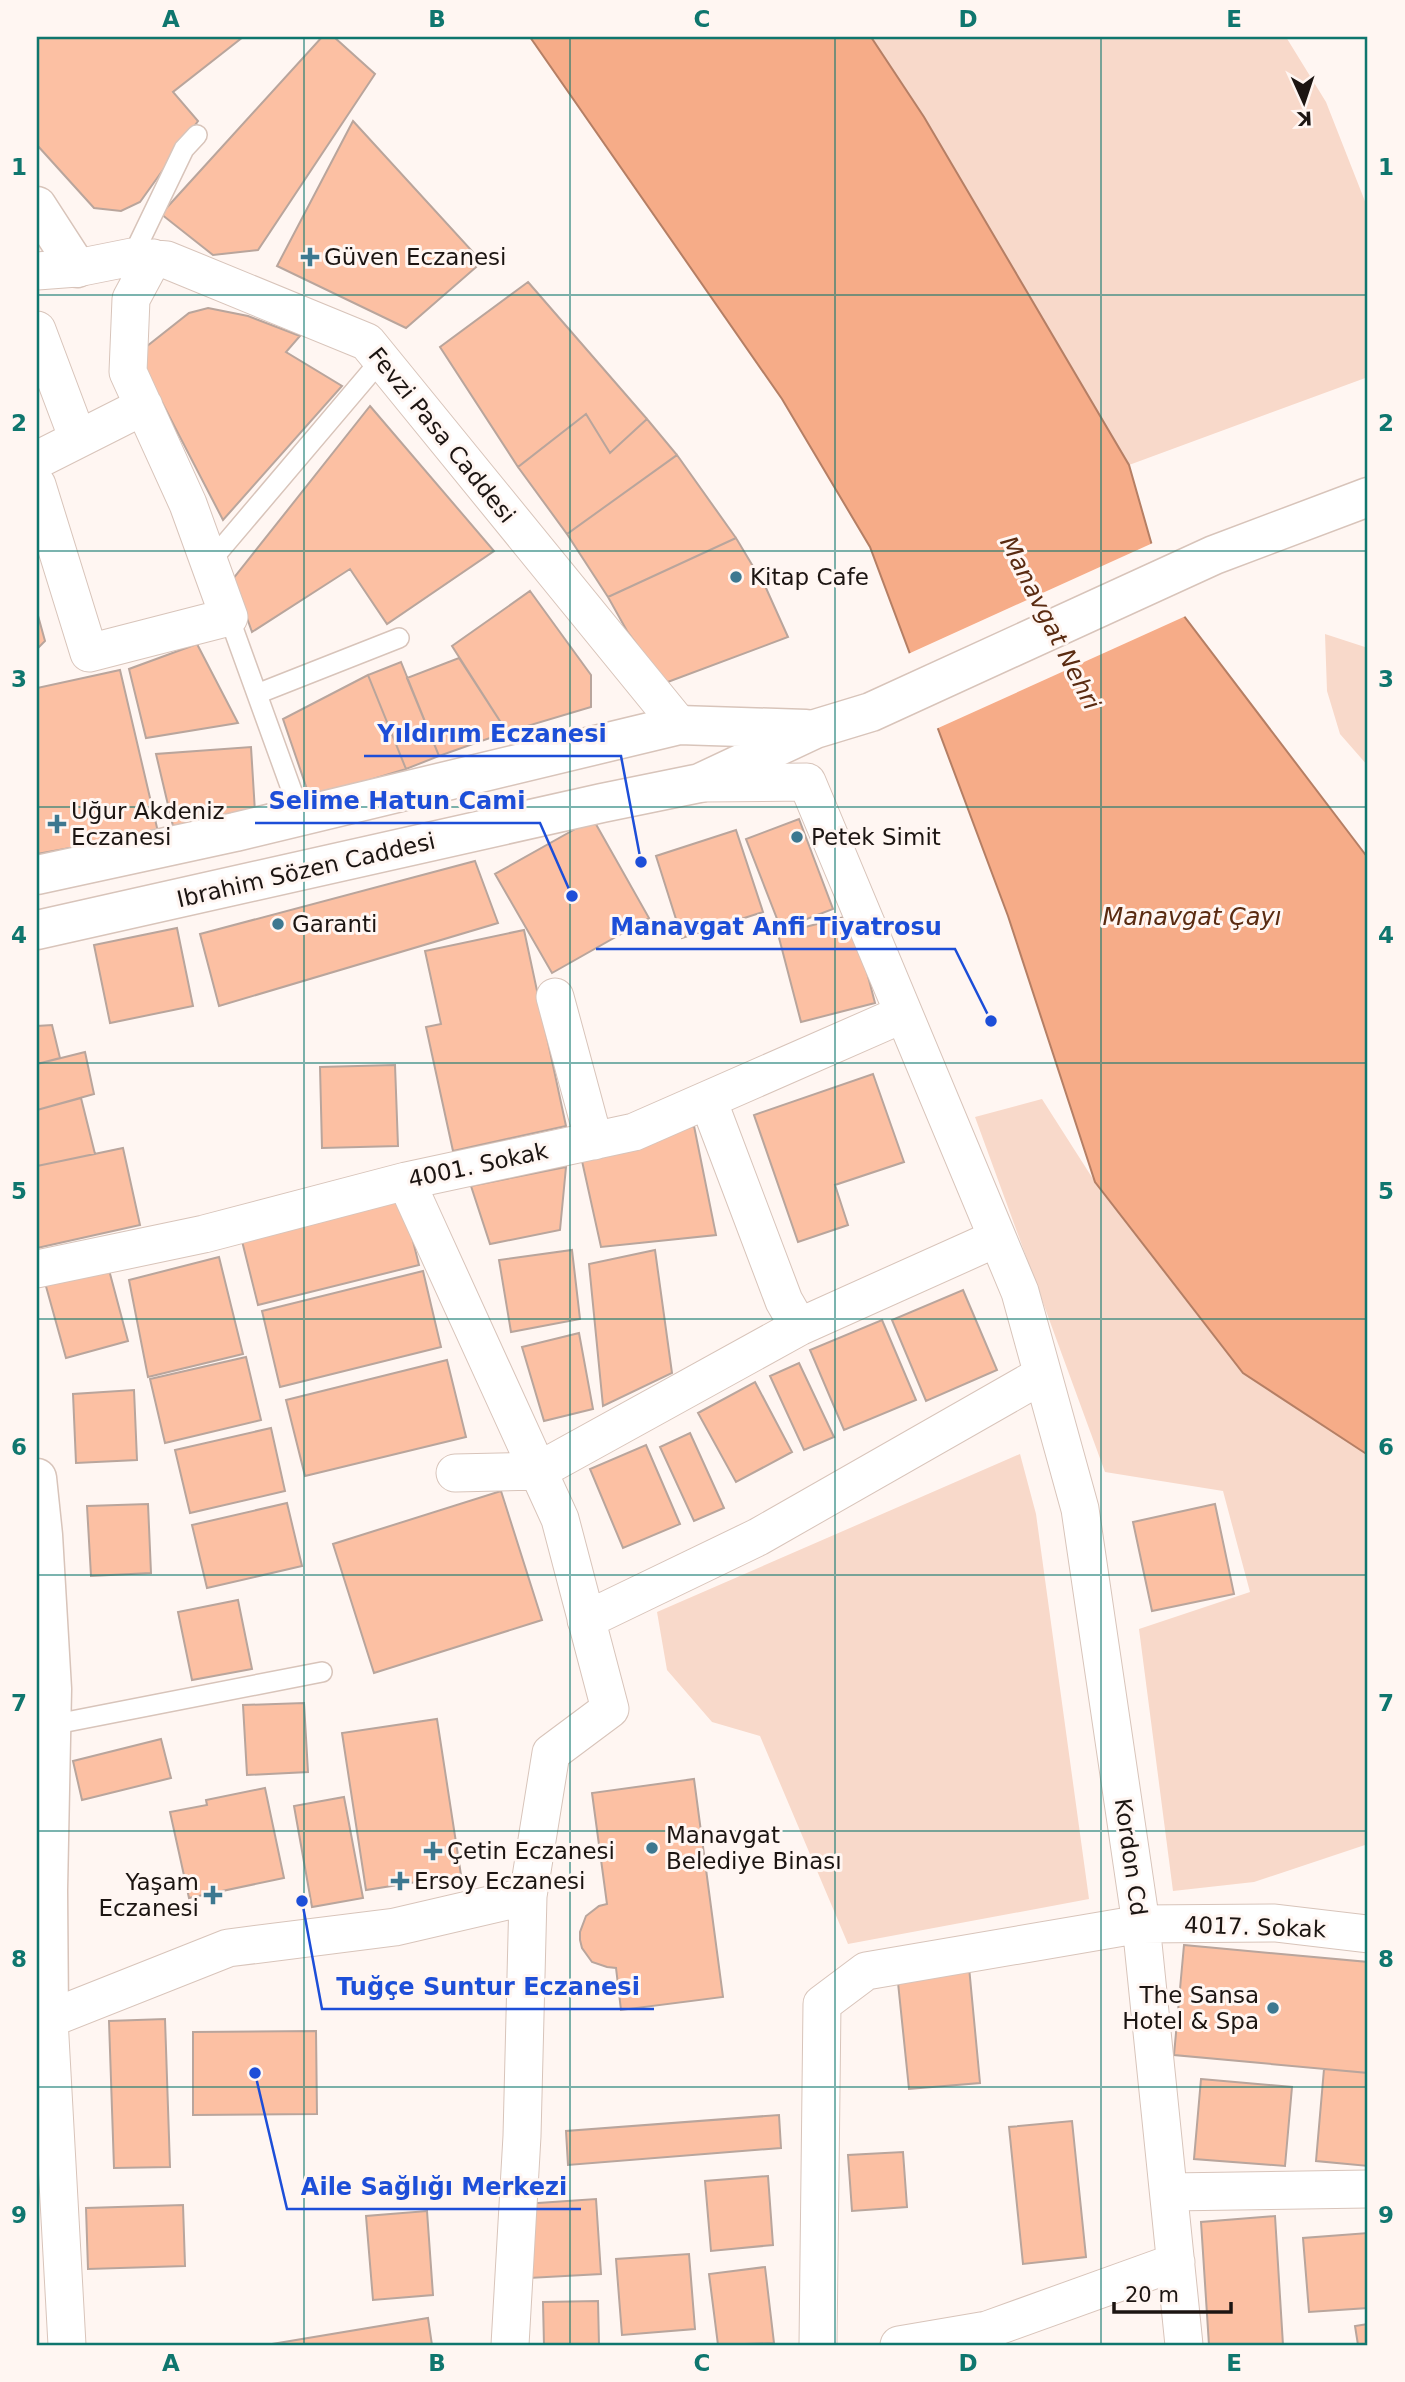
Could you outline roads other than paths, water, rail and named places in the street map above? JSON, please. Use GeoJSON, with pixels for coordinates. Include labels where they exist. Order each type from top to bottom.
{"type":"FeatureCollection","features":[{"type":"Feature","properties":{"kind":"main road"},"geometry":{"type":"LineString","coordinates":[[37,206],[77,268]]}},
{"type":"Feature","properties":{"kind":"main road"},"geometry":{"type":"LineString","coordinates":[[37,876],[679,725],[815,729],[871,712],[1214,555],[1361,498]]}},
{"type":"Feature","properties":{"kind":"main road","name":"Ibrahim Sözen Caddesi"},"geometry":{"type":"LineString","coordinates":[[37,930],[700,783],[815,729]]}},
{"type":"Feature","properties":{"kind":"main road"},"geometry":{"type":"LineString","coordinates":[[37,1478],[52,1689],[42,1890],[43,2024]]}},
{"type":"Feature","properties":{"kind":"street","name":"Fevzi Pasa Caddesi"},"geometry":{"type":"LineString","coordinates":[[37,271],[142,258],[167,260],[367,342],[679,725]]}},
{"type":"Feature","properties":{"kind":"street"},"geometry":{"type":"LineString","coordinates":[[37,485],[89,653],[229,617],[188,504],[128,372],[131,299],[142,258]]}},
{"type":"Feature","properties":{"kind":"street"},"geometry":{"type":"LineString","coordinates":[[37,330],[78,439]]}},
{"type":"Feature","properties":{"kind":"street"},"geometry":{"type":"LineString","coordinates":[[37,460],[144,406]]}},
{"type":"Feature","properties":{"kind":"street","name":"Kordon Cd"},"geometry":{"type":"LineString","coordinates":[[700,783],[807,782],[1020,1292],[1080,1509],[1141,1924],[1185,2345]]}},
{"type":"Feature","properties":{"kind":"street"},"geometry":{"type":"LineString","coordinates":[[555,997],[594,1141]]}},
{"type":"Feature","properties":{"kind":"street","name":"4001. Sokak"},"geometry":{"type":"LineString","coordinates":[[37,1269],[204,1234],[406,1181],[634,1132],[903,1014]]}},
{"type":"Feature","properties":{"kind":"street"},"geometry":{"type":"LineString","coordinates":[[708,1100],[784,1301],[799,1327]]}},
{"type":"Feature","properties":{"kind":"street"},"geometry":{"type":"LineString","coordinates":[[406,1181],[560,1520],[610,1709],[551,1753],[528,1896],[522,2136],[510,2345]]}},
{"type":"Feature","properties":{"kind":"street"},"geometry":{"type":"LineString","coordinates":[[455,1473],[538,1471],[799,1327],[997,1238]]}},
{"type":"Feature","properties":{"kind":"street"},"geometry":{"type":"LineString","coordinates":[[586,1620],[758,1537],[1042,1375]]}},
{"type":"Feature","properties":{"kind":"street"},"geometry":{"type":"LineString","coordinates":[[67,2345],[46,2111],[43,2024],[228,1948],[395,1927],[528,1896]]}},
{"type":"Feature","properties":{"kind":"street","name":"4017. Sokak"},"geometry":{"type":"LineString","coordinates":[[818,2345],[822,2004],[866,1971],[1141,1924],[1275,1923],[1368,1934]]}},
{"type":"Feature","properties":{"kind":"street"},"geometry":{"type":"LineString","coordinates":[[1169,2192],[1368,2189]]}},
{"type":"Feature","properties":{"kind":"street"},"geometry":{"type":"LineString","coordinates":[[899,2345],[986,2330],[1176,2262]]}},
{"type":"Feature","properties":{"kind":"lane"},"geometry":{"type":"LineString","coordinates":[[142,258],[184,149],[197,135]]}},
{"type":"Feature","properties":{"kind":"lane"},"geometry":{"type":"LineString","coordinates":[[209,563],[381,360]]}},
{"type":"Feature","properties":{"kind":"lane"},"geometry":{"type":"LineString","coordinates":[[229,617],[301,816]]}},
{"type":"Feature","properties":{"kind":"lane"},"geometry":{"type":"LineString","coordinates":[[257,694],[399,638]]}},
{"type":"Feature","properties":{"kind":"lane"},"geometry":{"type":"LineString","coordinates":[[51,1725],[322,1672]]}},
{"type":"Feature","properties":{"kind":"water","name":"Manavgat Çayı"},"geometry":{"type":"Polygon","coordinates":[[[530,37],[871,37],[924,117],[1129,465],[1165,591],[1368,858],[1368,1455],[1243,1373],[1095,1182],[1008,916],[870,547],[782,399],[530,37]]]}},
{"type":"Feature","properties":{"kind":"place","name":"Güven Eczanesi"},"geometry":{"type":"Point","coordinates":[310,257]}},
{"type":"Feature","properties":{"kind":"place","name":"Kitap Cafe"},"geometry":{"type":"Point","coordinates":[736,577]}},
{"type":"Feature","properties":{"kind":"place","name":"Uğur Akdeniz Eczanesi"},"geometry":{"type":"Point","coordinates":[57,824]}},
{"type":"Feature","properties":{"kind":"place","name":"Petek Simit"},"geometry":{"type":"Point","coordinates":[797,837]}},
{"type":"Feature","properties":{"kind":"place","name":"Yıldırım Eczanesi"},"geometry":{"type":"Point","coordinates":[641,862]}},
{"type":"Feature","properties":{"kind":"place","name":"Selime Hatun Cami"},"geometry":{"type":"Point","coordinates":[572,896]}},
{"type":"Feature","properties":{"kind":"place","name":"Garanti"},"geometry":{"type":"Point","coordinates":[278,924]}},
{"type":"Feature","properties":{"kind":"place","name":"Manavgat Anfi Tiyatrosu"},"geometry":{"type":"Point","coordinates":[991,1021]}},
{"type":"Feature","properties":{"kind":"place","name":"Manavgat Belediye Binası"},"geometry":{"type":"Point","coordinates":[652,1848]}},
{"type":"Feature","properties":{"kind":"place","name":"Çetin Eczanesi"},"geometry":{"type":"Point","coordinates":[433,1851]}},
{"type":"Feature","properties":{"kind":"place","name":"Ersoy Eczanesi"},"geometry":{"type":"Point","coordinates":[400,1881]}},
{"type":"Feature","properties":{"kind":"place","name":"Yaşam Eczanesi"},"geometry":{"type":"Point","coordinates":[213,1895]}},
{"type":"Feature","properties":{"kind":"place","name":"Tuğçe Suntur Eczanesi"},"geometry":{"type":"Point","coordinates":[302,1901]}},
{"type":"Feature","properties":{"kind":"place","name":"The Sansa Hotel & Spa"},"geometry":{"type":"Point","coordinates":[1273,2008]}},
{"type":"Feature","properties":{"kind":"place","name":"Aile Sağlığı Merkezi"},"geometry":{"type":"Point","coordinates":[255,2073]}},
{"type":"Feature","properties":{"kind":"water label","name":"Manavgat Nehri"},"geometry":{"type":"Point","coordinates":[1050,623]}}]}
